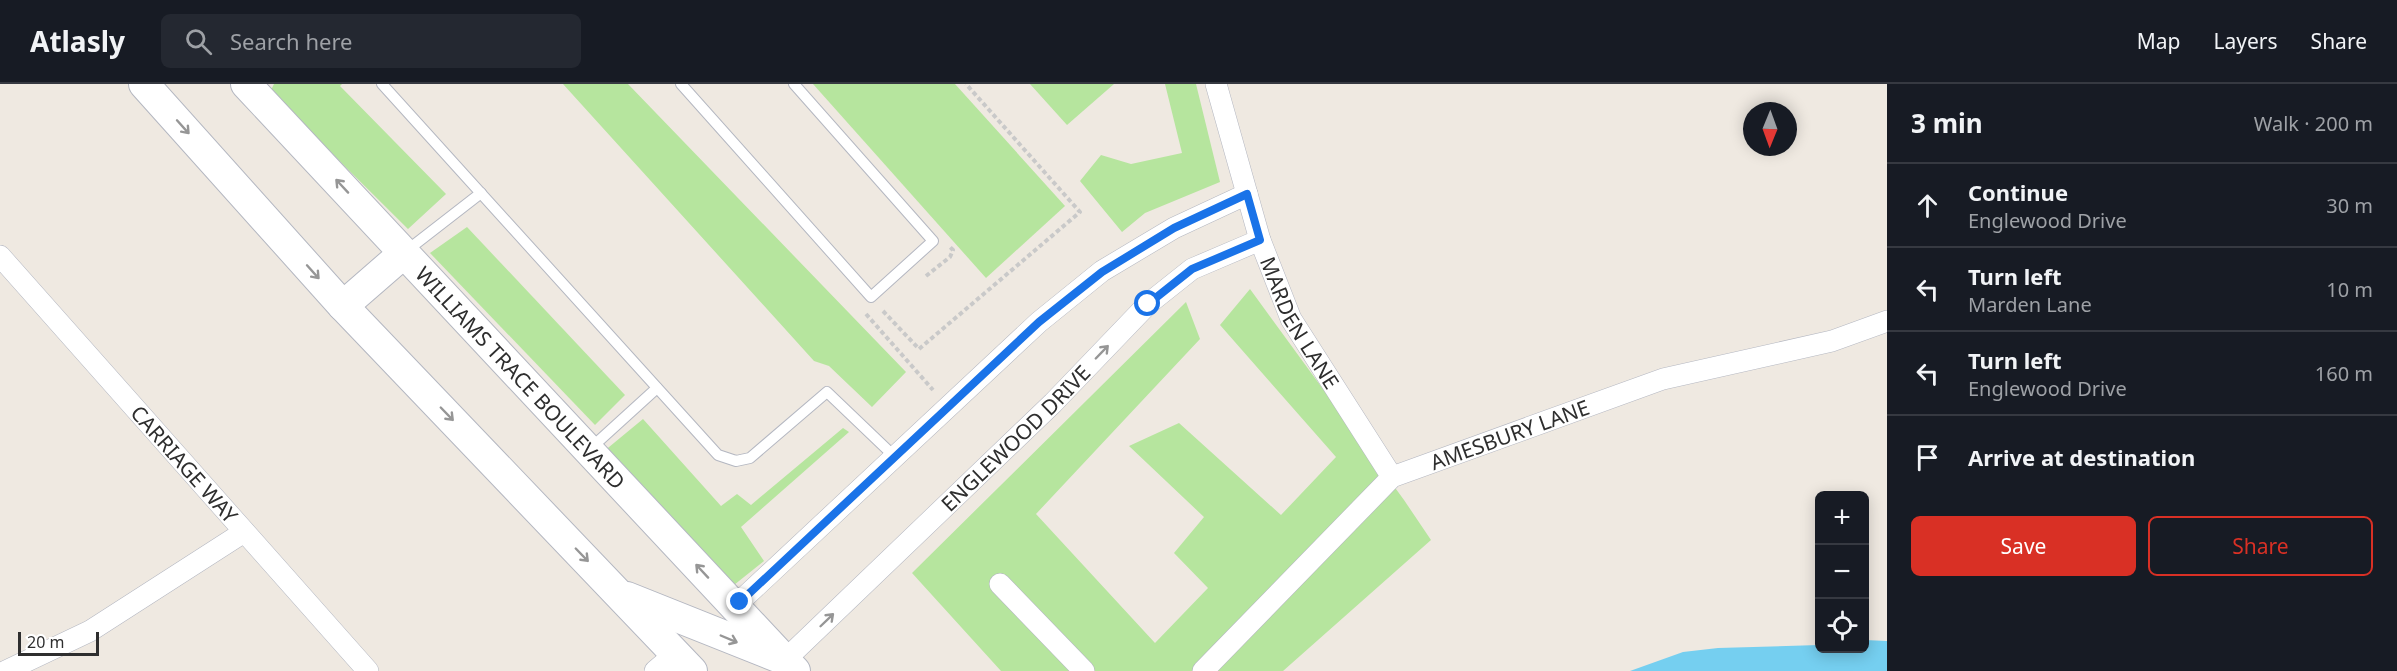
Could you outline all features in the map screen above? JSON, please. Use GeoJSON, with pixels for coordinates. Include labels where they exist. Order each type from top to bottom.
{"type":"FeatureCollection","features":[{"type":"Feature","properties":{"kind":"main road"},"geometry":{"type":"LineString","coordinates":[[144,84],[343,306],[617,593],[674,665],[712,671]]}},
{"type":"Feature","properties":{"kind":"main road","name":"WILLIAMS TRACE BOULEVARD"},"geometry":{"type":"LineString","coordinates":[[246,84],[790,666]]}},
{"type":"Feature","properties":{"kind":"main road"},"geometry":{"type":"LineString","coordinates":[[343,306],[404,252]]}},
{"type":"Feature","properties":{"kind":"main road"},"geometry":{"type":"LineString","coordinates":[[617,593],[790,666]]}},
{"type":"Feature","properties":{"kind":"street","name":"MARDEN LANE"},"geometry":{"type":"LineString","coordinates":[[1216,84],[1260,240],[1291,319],[1392,477]]}},
{"type":"Feature","properties":{"kind":"street"},"geometry":{"type":"LineString","coordinates":[[735,606],[1039,322],[1102,272],[1174,228],[1247,194]]}},
{"type":"Feature","properties":{"kind":"street","name":"ENGLEWOOD DRIVE"},"geometry":{"type":"LineString","coordinates":[[790,666],[1053,403],[1148,304],[1192,269],[1260,240]]}},
{"type":"Feature","properties":{"kind":"street","name":"CARRIAGE WAY"},"geometry":{"type":"LineString","coordinates":[[0,256],[368,671]]}},
{"type":"Feature","properties":{"kind":"street","name":"AMESBURY LANE"},"geometry":{"type":"LineString","coordinates":[[1203,671],[1392,477],[1663,380],[1832,341],[1887,321]]}},
{"type":"Feature","properties":{"kind":"street"},"geometry":{"type":"LineString","coordinates":[[6,671],[90,631],[244,532]]}},
{"type":"Feature","properties":{"kind":"street"},"geometry":{"type":"LineString","coordinates":[[1000,584],[1084,671]]}},
{"type":"Feature","properties":{"kind":"lane"},"geometry":{"type":"LineString","coordinates":[[382,84],[718,455],[736,461],[750,458],[826,392],[895,457]]}},
{"type":"Feature","properties":{"kind":"lane"},"geometry":{"type":"LineString","coordinates":[[681,84],[871,297],[933,241],[794,84]]}},
{"type":"Feature","properties":{"kind":"lane"},"geometry":{"type":"LineString","coordinates":[[404,252],[481,193]]}},
{"type":"Feature","properties":{"kind":"lane"},"geometry":{"type":"LineString","coordinates":[[589,450],[657,388]]}},
{"type":"Feature","properties":{"kind":"path"},"geometry":{"type":"LineString","coordinates":[[871,297],[919,349],[1080,213],[966,84]]}},
{"type":"Feature","properties":{"kind":"green space"},"geometry":{"type":"Polygon","coordinates":[[[274,84],[342,84],[340,86],[446,194],[408,229],[270,92],[274,84]]]}},
{"type":"Feature","properties":{"kind":"green space"},"geometry":{"type":"Polygon","coordinates":[[[563,84],[628,84],[906,372],[872,407],[829,366],[814,361],[563,84]]]}},
{"type":"Feature","properties":{"kind":"green space"},"geometry":{"type":"Polygon","coordinates":[[[813,84],[955,84],[1065,206],[986,278],[813,84]]]}},
{"type":"Feature","properties":{"kind":"green space"},"geometry":{"type":"Polygon","coordinates":[[[1030,84],[1114,84],[1067,125],[1030,84]]]}},
{"type":"Feature","properties":{"kind":"green space"},"geometry":{"type":"Polygon","coordinates":[[[1165,84],[1196,84],[1220,182],[1145,213],[1122,232],[1080,181],[1101,155],[1131,164],[1182,153],[1165,84]]]}},
{"type":"Feature","properties":{"kind":"green space"},"geometry":{"type":"Polygon","coordinates":[[[467,227],[625,395],[595,425],[430,253],[467,227]]]}},
{"type":"Feature","properties":{"kind":"green space"},"geometry":{"type":"Polygon","coordinates":[[[1250,289],[1431,540],[1283,671],[1001,671],[912,573],[1186,302],[1200,339],[1036,514],[1155,643],[1208,588],[1174,553],[1204,517],[1129,446],[1179,423],[1281,515],[1336,457],[1220,325],[1250,289]]]}},
{"type":"Feature","properties":{"kind":"green space"},"geometry":{"type":"Polygon","coordinates":[[[643,419],[721,506],[737,494],[751,505],[843,428],[849,432],[741,527],[764,561],[734,585],[603,452],[643,419]]]}},
{"type":"Feature","properties":{"kind":"water"},"geometry":{"type":"Polygon","coordinates":[[[1869,640],[1887,641],[1887,671],[1630,671],[1683,652],[1718,648],[1815,645],[1815,653],[1869,653],[1869,640]]]}},
{"type":"Feature","properties":{"kind":"route"},"geometry":{"type":"LineString","coordinates":[[740,602],[1039,322],[1102,272],[1174,228],[1247,194],[1260,240],[1192,269],[1148,304]]}}]}
